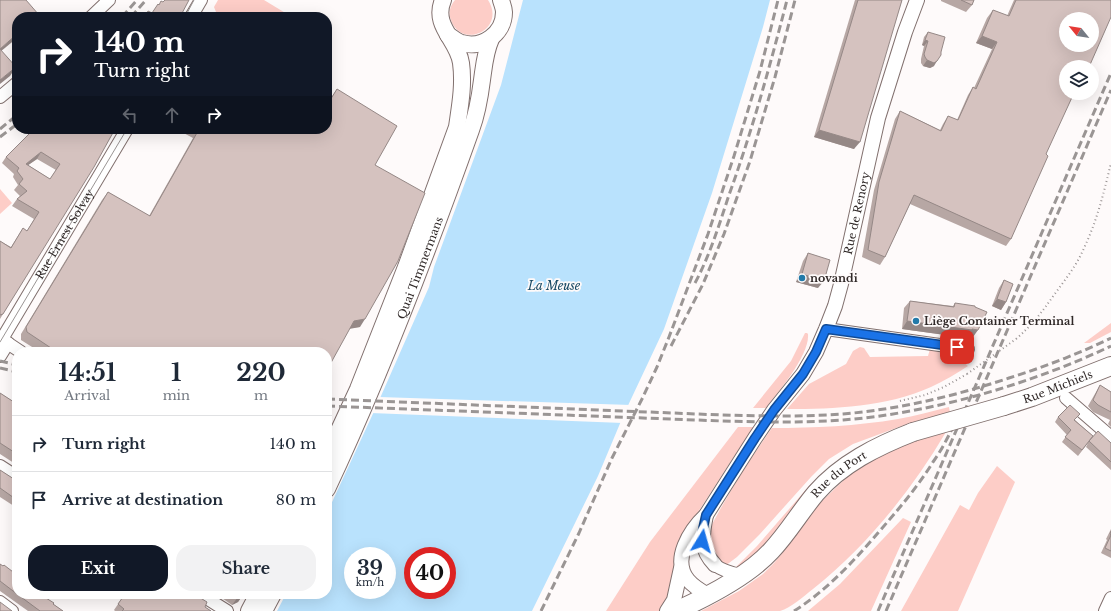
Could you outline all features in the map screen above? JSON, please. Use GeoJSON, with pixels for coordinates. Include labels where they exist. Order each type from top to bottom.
{"type":"FeatureCollection","features":[{"type":"Feature","properties":{"kind":"main road","name":"Quai Timmermans"},"geometry":{"type":"LineString","coordinates":[[332,445],[358,389],[406,267],[457,127],[462,80],[461,61],[455,45],[441,21],[440,6],[443,0]]}},
{"type":"Feature","properties":{"kind":"main road","name":"Quai Timmermans"},"geometry":{"type":"LineString","coordinates":[[332,478],[372,391],[419,272],[472,128],[487,48],[491,39],[501,27],[504,12],[501,0]]}},
{"type":"Feature","properties":{"kind":"main road"},"geometry":{"type":"LineString","coordinates":[[448,35],[461,43],[469,44],[476,44],[491,39]]}},
{"type":"Feature","properties":{"kind":"main road","name":"Rue Michiels"},"geometry":{"type":"LineString","coordinates":[[1004,406],[1111,366]]}},
{"type":"Feature","properties":{"kind":"main road","name":"Rue du Port"},"geometry":{"type":"LineString","coordinates":[[676,611],[711,593],[758,563],[771,551],[817,492],[855,460],[895,439],[913,432],[1004,406]]}},
{"type":"Feature","properties":{"kind":"main road"},"geometry":{"type":"LineString","coordinates":[[248,611],[255,599]]}},
{"type":"Feature","properties":{"kind":"main road"},"geometry":{"type":"LineString","coordinates":[[264,611],[270,599]]}},
{"type":"Feature","properties":{"kind":"street"},"geometry":{"type":"LineString","coordinates":[[96,12],[109,0]]}},
{"type":"Feature","properties":{"kind":"street"},"geometry":{"type":"LineString","coordinates":[[194,12],[201,0]]}},
{"type":"Feature","properties":{"kind":"street","name":"Rue de Renory"},"geometry":{"type":"LineString","coordinates":[[667,611],[674,600],[681,568],[683,550],[698,522],[706,515],[774,410],[803,374],[816,352],[826,329],[835,306],[841,284],[878,118],[917,0]]}},
{"type":"Feature","properties":{"kind":"street"},"geometry":{"type":"LineString","coordinates":[[0,98],[12,88]]}},
{"type":"Feature","properties":{"kind":"street","name":"Rue Ernest Solvay"},"geometry":{"type":"LineString","coordinates":[[0,356],[4,340],[124,134]]}},
{"type":"Feature","properties":{"kind":"street"},"geometry":{"type":"LineString","coordinates":[[826,329],[968,349]]}},
{"type":"Feature","properties":{"kind":"street"},"geometry":{"type":"LineString","coordinates":[[4,340],[14,347]]}},
{"type":"Feature","properties":{"kind":"street"},"geometry":{"type":"LineString","coordinates":[[1066,398],[1111,437]]}},
{"type":"Feature","properties":{"kind":"street"},"geometry":{"type":"LineString","coordinates":[[0,466],[12,474]]}},
{"type":"Feature","properties":{"kind":"street","name":"Rue de Renory"},"geometry":{"type":"LineString","coordinates":[[706,515],[702,533],[702,541],[707,555],[722,570],[741,575]]}},
{"type":"Feature","properties":{"kind":"street","name":"Rue de Renory"},"geometry":{"type":"LineString","coordinates":[[711,593],[719,578],[715,564]]}},
{"type":"Feature","properties":{"kind":"street"},"geometry":{"type":"LineString","coordinates":[[681,568],[688,580],[711,593]]}},
{"type":"Feature","properties":{"kind":"street"},"geometry":{"type":"LineString","coordinates":[[208,599],[227,611]]}},
{"type":"Feature","properties":{"kind":"street"},"geometry":{"type":"LineString","coordinates":[[0,602],[12,611]]}},
{"type":"Feature","properties":{"kind":"path"},"geometry":{"type":"LineString","coordinates":[[900,401],[925,395],[944,387],[967,374],[1016,339],[1038,318],[1076,264],[1089,238],[1100,206],[1111,163]]}},
{"type":"Feature","properties":{"kind":"shaded area"},"geometry":{"type":"Polygon","coordinates":[[[218,0],[264,0],[284,12],[216,12],[214,7],[218,0]]]}},
{"type":"Feature","properties":{"kind":"shaded area"},"geometry":{"type":"Polygon","coordinates":[[[455,0],[488,0],[492,11],[492,20],[487,27],[480,32],[472,35],[464,34],[456,29],[451,20],[451,7],[455,0]]]}},
{"type":"Feature","properties":{"kind":"shaded area"},"geometry":{"type":"Polygon","coordinates":[[[0,189],[12,203],[0,214],[0,189]]]}},
{"type":"Feature","properties":{"kind":"shaded area"},"geometry":{"type":"Polygon","coordinates":[[[1111,323],[1111,332],[1090,343],[1084,343],[1111,323]]]}},
{"type":"Feature","properties":{"kind":"shaded area"},"geometry":{"type":"Polygon","coordinates":[[[805,333],[808,334],[807,343],[799,362],[792,373],[766,408],[753,408],[791,361],[805,333]]]}},
{"type":"Feature","properties":{"kind":"shaded area"},"geometry":{"type":"Polygon","coordinates":[[[860,347],[864,348],[870,357],[928,356],[930,349],[950,354],[968,366],[931,387],[896,399],[860,406],[787,409],[809,384],[846,364],[853,351],[860,347]]]}},
{"type":"Feature","properties":{"kind":"shaded area"},"geometry":{"type":"Polygon","coordinates":[[[949,407],[950,413],[907,424],[853,444],[829,459],[737,557],[725,566],[715,562],[706,536],[737,480],[772,428],[851,425],[904,418],[949,407]]]}},
{"type":"Feature","properties":{"kind":"shaded area"},"geometry":{"type":"Polygon","coordinates":[[[738,427],[754,427],[680,540],[671,593],[663,608],[659,611],[606,611],[650,542],[738,427]]]}},
{"type":"Feature","properties":{"kind":"shaded area"},"geometry":{"type":"Polygon","coordinates":[[[946,432],[903,496],[870,536],[852,555],[797,602],[780,611],[701,611],[739,591],[763,574],[784,551],[819,504],[849,475],[863,465],[908,442],[946,432]]]}},
{"type":"Feature","properties":{"kind":"shaded area"},"geometry":{"type":"Polygon","coordinates":[[[997,466],[1015,482],[958,611],[901,611],[960,505],[969,510],[978,493],[997,466]]]}},
{"type":"Feature","properties":{"kind":"shaded area"},"geometry":{"type":"Polygon","coordinates":[[[820,476],[765,545],[745,563],[735,568],[757,546],[809,486],[820,476]]]}},
{"type":"Feature","properties":{"kind":"shaded area"},"geometry":{"type":"Polygon","coordinates":[[[903,518],[911,522],[871,611],[808,611],[840,584],[903,518]]]}},
{"type":"Feature","properties":{"kind":"water","name":"La Meuse"},"geometry":{"type":"Polygon","coordinates":[[[523,0],[770,0],[712,193],[664,329],[624,414],[598,476],[532,611],[277,611],[283,599],[332,599],[332,502],[429,287],[434,267],[501,85],[523,0]]]}},
{"type":"Feature","properties":{"kind":"pier"},"geometry":{"type":"Polygon","coordinates":[[[379,397],[631,405],[623,423],[371,413],[379,397]]]}},
{"type":"Feature","properties":{"kind":"building"},"geometry":{"type":"Polygon","coordinates":[[[0,0],[26,0],[36,12],[12,12],[12,38],[0,49],[0,0]]]}},
{"type":"Feature","properties":{"kind":"building"},"geometry":{"type":"Polygon","coordinates":[[[165,0],[189,0],[183,12],[153,12],[161,1],[163,2],[165,0]]]}},
{"type":"Feature","properties":{"kind":"building"},"geometry":{"type":"Polygon","coordinates":[[[858,0],[902,0],[860,142],[819,130],[858,0]]]}},
{"type":"Feature","properties":{"kind":"building"},"geometry":{"type":"Polygon","coordinates":[[[961,0],[974,0],[972,5],[961,0]]]}},
{"type":"Feature","properties":{"kind":"building"},"geometry":{"type":"Polygon","coordinates":[[[1016,0],[1111,0],[1111,17],[1099,44],[1099,12],[1059,12],[1059,52],[1096,52],[1092,60],[1059,60],[1059,100],[1071,100],[1046,154],[1048,156],[1011,239],[914,195],[885,257],[868,250],[879,182],[900,111],[941,131],[948,116],[958,120],[973,87],[976,89],[997,42],[982,36],[993,10],[1009,16],[1016,0]]]}},
{"type":"Feature","properties":{"kind":"building"},"geometry":{"type":"Polygon","coordinates":[[[928,32],[945,37],[941,55],[934,63],[927,60],[924,54],[928,41],[925,40],[928,32]]]}},
{"type":"Feature","properties":{"kind":"building"},"geometry":{"type":"Polygon","coordinates":[[[0,49],[12,62],[12,70],[0,80],[0,49]]]}},
{"type":"Feature","properties":{"kind":"building"},"geometry":{"type":"Polygon","coordinates":[[[337,89],[397,126],[375,165],[425,193],[398,261],[365,319],[354,321],[332,361],[332,347],[50,347],[27,332],[26,327],[108,192],[150,216],[196,134],[332,134],[332,97],[337,89]]]}},
{"type":"Feature","properties":{"kind":"building"},"geometry":{"type":"Polygon","coordinates":[[[29,134],[112,134],[94,167],[3,314],[0,315],[0,241],[11,248],[23,228],[27,231],[39,212],[17,199],[27,191],[19,184],[23,179],[17,171],[19,168],[6,157],[29,134]],[[41,152],[26,164],[50,179],[60,164],[41,152]]]}},
{"type":"Feature","properties":{"kind":"building"},"geometry":{"type":"Polygon","coordinates":[[[808,253],[830,260],[824,281],[802,274],[808,253]]]}},
{"type":"Feature","properties":{"kind":"building"},"geometry":{"type":"Polygon","coordinates":[[[1004,280],[1013,284],[1006,302],[997,299],[1004,280]]]}},
{"type":"Feature","properties":{"kind":"building"},"geometry":{"type":"Polygon","coordinates":[[[910,301],[954,307],[955,303],[975,306],[987,312],[978,330],[907,321],[910,301]]]}},
{"type":"Feature","properties":{"kind":"building"},"geometry":{"type":"Polygon","coordinates":[[[1100,385],[1111,392],[1111,412],[1098,405],[1093,400],[1100,385]]]}},
{"type":"Feature","properties":{"kind":"building"},"geometry":{"type":"Polygon","coordinates":[[[0,393],[12,401],[12,451],[0,443],[0,393]]]}},
{"type":"Feature","properties":{"kind":"building"},"geometry":{"type":"Polygon","coordinates":[[[1070,405],[1080,414],[1074,420],[1093,436],[1082,450],[1065,437],[1071,430],[1058,417],[1070,405]]]}},
{"type":"Feature","properties":{"kind":"building"},"geometry":{"type":"Polygon","coordinates":[[[1098,431],[1111,443],[1111,462],[1089,441],[1098,431]]]}},
{"type":"Feature","properties":{"kind":"building"},"geometry":{"type":"Polygon","coordinates":[[[0,470],[12,478],[12,496],[0,488],[0,470]]]}},
{"type":"Feature","properties":{"kind":"building"},"geometry":{"type":"Polygon","coordinates":[[[1111,535],[1111,551],[1105,548],[1111,535]]]}},
{"type":"Feature","properties":{"kind":"building"},"geometry":{"type":"Polygon","coordinates":[[[0,564],[12,571],[12,590],[0,581],[0,564]]]}},
{"type":"Feature","properties":{"kind":"building"},"geometry":{"type":"Polygon","coordinates":[[[24,599],[48,599],[63,611],[40,611],[24,599]]]}},
{"type":"Feature","properties":{"kind":"building"},"geometry":{"type":"Polygon","coordinates":[[[122,599],[202,599],[207,602],[205,607],[211,611],[122,611],[124,609],[118,604],[122,599]]]}},
{"type":"Feature","properties":{"kind":"building"},"geometry":{"type":"Polygon","coordinates":[[[0,602],[12,611],[0,611],[0,602]]]}},
{"type":"Feature","properties":{"kind":"tram line"},"geometry":{"type":"LineString","coordinates":[[188,12],[194,0]]}},
{"type":"Feature","properties":{"kind":"tram line"},"geometry":{"type":"LineString","coordinates":[[0,342],[124,134]]}},
{"type":"Feature","properties":{"kind":"railway"},"geometry":{"type":"LineString","coordinates":[[126,12],[137,0]]}},
{"type":"Feature","properties":{"kind":"railway"},"geometry":{"type":"LineString","coordinates":[[135,12],[146,0]]}},
{"type":"Feature","properties":{"kind":"railway"},"geometry":{"type":"LineString","coordinates":[[541,611],[579,533],[612,458],[657,367],[669,337],[708,234],[734,156],[760,71],[778,0]]}},
{"type":"Feature","properties":{"kind":"railway"},"geometry":{"type":"LineString","coordinates":[[695,283],[714,240],[753,123],[787,0]]}},
{"type":"Feature","properties":{"kind":"railway"},"geometry":{"type":"LineString","coordinates":[[671,346],[703,284],[724,234],[750,161],[775,77],[795,0]]}},
{"type":"Feature","properties":{"kind":"railway"},"geometry":{"type":"LineString","coordinates":[[878,611],[1111,73]]}},
{"type":"Feature","properties":{"kind":"railway"},"geometry":{"type":"LineString","coordinates":[[886,611],[1111,90]]}},
{"type":"Feature","properties":{"kind":"railway"},"geometry":{"type":"LineString","coordinates":[[0,129],[12,119]]}},
{"type":"Feature","properties":{"kind":"railway"},"geometry":{"type":"LineString","coordinates":[[0,137],[12,128]]}},
{"type":"Feature","properties":{"kind":"railway"},"geometry":{"type":"LineString","coordinates":[[332,399],[722,415],[798,416],[843,414],[885,409],[968,391],[1048,365],[1111,338]]}},
{"type":"Feature","properties":{"kind":"railway"},"geometry":{"type":"LineString","coordinates":[[332,406],[722,421],[798,422],[843,420],[911,411],[980,395],[1048,373],[1111,346]]}},
{"type":"Feature","properties":{"kind":"railway"},"geometry":{"type":"LineString","coordinates":[[0,361],[12,364]]}},
{"type":"Feature","properties":{"kind":"railway"},"geometry":{"type":"LineString","coordinates":[[0,368],[12,371]]}},
{"type":"Feature","properties":{"kind":"railway"},"geometry":{"type":"LineString","coordinates":[[794,611],[806,603],[838,576],[884,525],[920,481],[939,454],[953,427]]}},
{"type":"Feature","properties":{"kind":"place","name":"novandi"},"geometry":{"type":"Point","coordinates":[802,278]}},
{"type":"Feature","properties":{"kind":"place","name":"Liège Container Terminal"},"geometry":{"type":"Point","coordinates":[916,321]}},
{"type":"Feature","properties":{"kind":"route"},"geometry":{"type":"LineString","coordinates":[[702,541],[702,533],[706,515],[774,410],[803,374],[822,341],[826,329],[957,347]]}}]}
